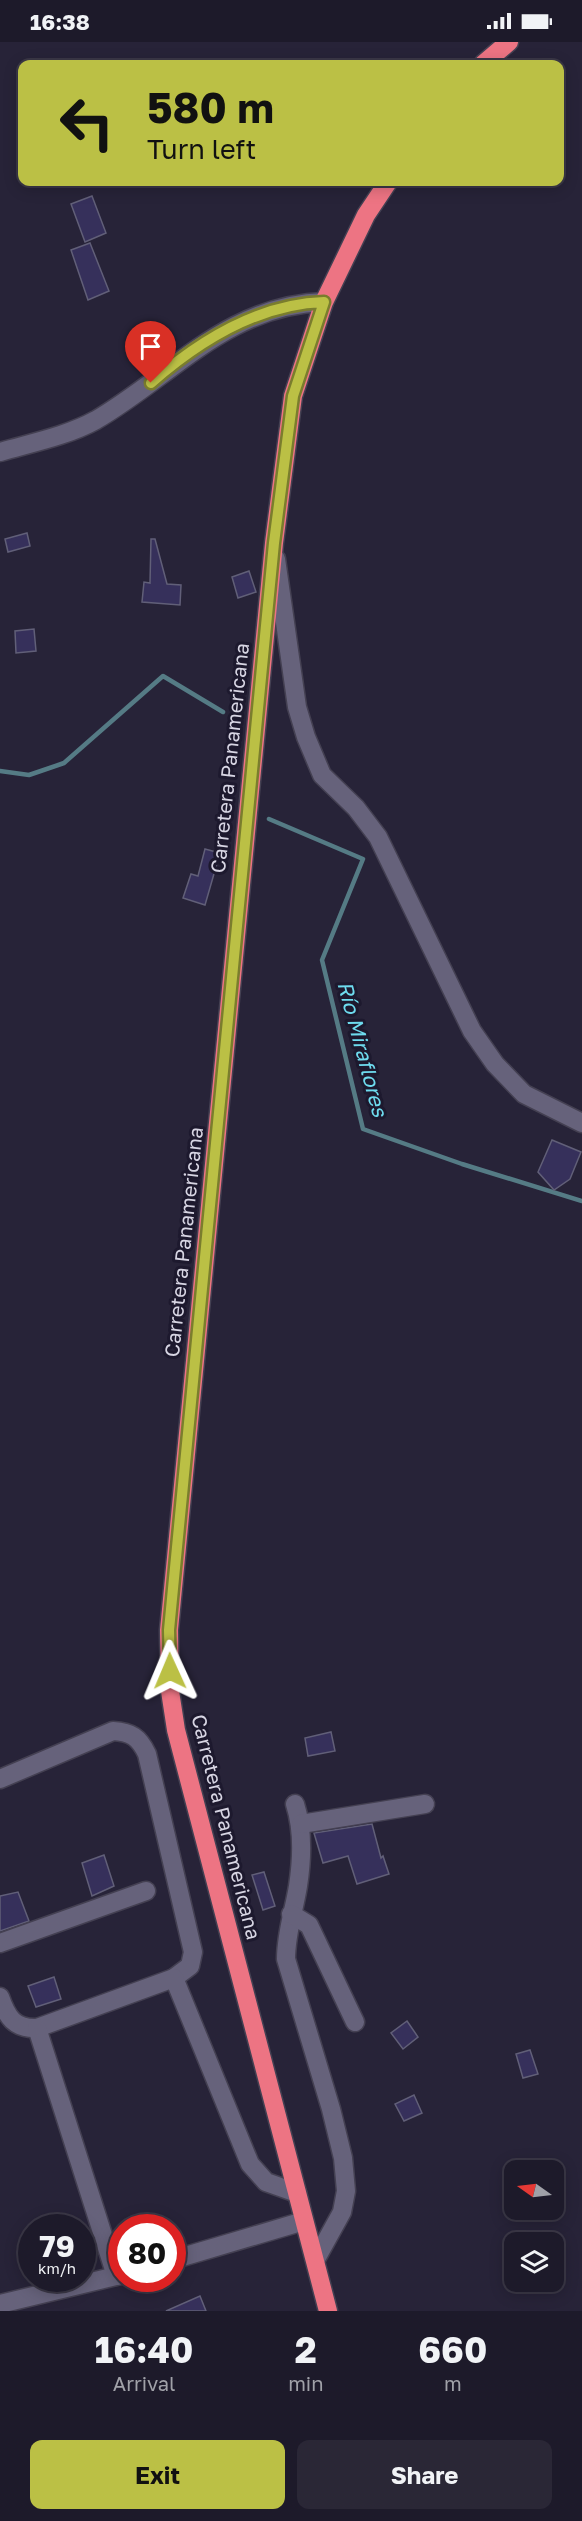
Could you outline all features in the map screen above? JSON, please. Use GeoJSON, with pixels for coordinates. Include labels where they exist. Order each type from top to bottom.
{"type":"FeatureCollection","features":[{"type":"Feature","properties":{"kind":"highway"},"geometry":{"type":"LineString","coordinates":[[488,60],[509,42]]}},
{"type":"Feature","properties":{"kind":"highway","name":"Carretera Panamericana"},"geometry":{"type":"LineString","coordinates":[[328,2311],[176,1730],[170,1691],[169,1630],[274,543],[293,396],[324,302],[366,215],[385,186]]}},
{"type":"Feature","properties":{"kind":"street"},"geometry":{"type":"LineString","coordinates":[[0,452],[93,422],[132,398],[189,354],[241,322],[284,306],[324,302]]}},
{"type":"Feature","properties":{"kind":"street"},"geometry":{"type":"LineString","coordinates":[[274,543],[297,707],[306,737],[322,775],[356,808],[378,837],[472,1031],[495,1064],[524,1094],[582,1123]]}},
{"type":"Feature","properties":{"kind":"street"},"geometry":{"type":"LineString","coordinates":[[0,1779],[113,1731],[126,1732],[141,1742],[147,1754],[193,1952],[190,1966],[174,1978],[28,2027],[9,2018],[0,1997]]}},
{"type":"Feature","properties":{"kind":"street"},"geometry":{"type":"LineString","coordinates":[[295,1804],[301,1824],[298,1884],[286,1938],[286,1959],[331,2109],[343,2158],[346,2191],[342,2211],[316,2259]]}},
{"type":"Feature","properties":{"kind":"street"},"geometry":{"type":"LineString","coordinates":[[301,1824],[426,1804]]}},
{"type":"Feature","properties":{"kind":"street"},"geometry":{"type":"LineString","coordinates":[[0,1943],[146,1891]]}},
{"type":"Feature","properties":{"kind":"street"},"geometry":{"type":"LineString","coordinates":[[291,1914],[309,1925],[355,2022]]}},
{"type":"Feature","properties":{"kind":"street"},"geometry":{"type":"LineString","coordinates":[[174,1978],[250,2164],[266,2182],[297,2193]]}},
{"type":"Feature","properties":{"kind":"street"},"geometry":{"type":"LineString","coordinates":[[28,2027],[108,2246]]}},
{"type":"Feature","properties":{"kind":"street"},"geometry":{"type":"LineString","coordinates":[[186,2256],[304,2221]]}},
{"type":"Feature","properties":{"kind":"street"},"geometry":{"type":"LineString","coordinates":[[0,2304],[108,2279]]}},
{"type":"Feature","properties":{"kind":"building"},"geometry":{"type":"Polygon","coordinates":[[[92,196],[106,233],[85,242],[71,204],[92,196]]]}},
{"type":"Feature","properties":{"kind":"building"},"geometry":{"type":"Polygon","coordinates":[[[90,243],[109,291],[88,300],[71,250],[90,243]]]}},
{"type":"Feature","properties":{"kind":"building"},"geometry":{"type":"Polygon","coordinates":[[[27,533],[30,546],[8,552],[5,539],[27,533]]]}},
{"type":"Feature","properties":{"kind":"building"},"geometry":{"type":"Polygon","coordinates":[[[151,539],[155,539],[167,584],[181,585],[180,605],[142,602],[144,582],[150,583],[151,539]]]}},
{"type":"Feature","properties":{"kind":"building"},"geometry":{"type":"Polygon","coordinates":[[[249,571],[256,592],[238,598],[232,577],[249,571]]]}},
{"type":"Feature","properties":{"kind":"building"},"geometry":{"type":"Polygon","coordinates":[[[34,629],[36,651],[16,653],[15,631],[34,629]]]}},
{"type":"Feature","properties":{"kind":"building"},"geometry":{"type":"Polygon","coordinates":[[[205,849],[220,853],[205,905],[183,898],[191,874],[198,876],[205,849]]]}},
{"type":"Feature","properties":{"kind":"building"},"geometry":{"type":"Polygon","coordinates":[[[552,1140],[581,1152],[570,1179],[554,1190],[538,1172],[552,1140]]]}},
{"type":"Feature","properties":{"kind":"building"},"geometry":{"type":"Polygon","coordinates":[[[331,1732],[335,1751],[308,1756],[305,1738],[331,1732]]]}},
{"type":"Feature","properties":{"kind":"building"},"geometry":{"type":"Polygon","coordinates":[[[372,1824],[381,1858],[383,1856],[389,1874],[357,1884],[348,1856],[323,1863],[314,1833],[372,1824]]]}},
{"type":"Feature","properties":{"kind":"building"},"geometry":{"type":"Polygon","coordinates":[[[104,1855],[114,1886],[92,1896],[82,1863],[104,1855]]]}},
{"type":"Feature","properties":{"kind":"building"},"geometry":{"type":"Polygon","coordinates":[[[264,1872],[275,1906],[263,1910],[252,1875],[264,1872]]]}},
{"type":"Feature","properties":{"kind":"building"},"geometry":{"type":"Polygon","coordinates":[[[18,1892],[29,1921],[0,1931],[0,1896],[18,1892]]]}},
{"type":"Feature","properties":{"kind":"building"},"geometry":{"type":"Polygon","coordinates":[[[54,1977],[61,1999],[36,2007],[28,1986],[54,1977]]]}},
{"type":"Feature","properties":{"kind":"building"},"geometry":{"type":"Polygon","coordinates":[[[407,2021],[418,2037],[403,2049],[391,2033],[407,2021]]]}},
{"type":"Feature","properties":{"kind":"building"},"geometry":{"type":"Polygon","coordinates":[[[530,2050],[538,2074],[523,2078],[516,2054],[530,2050]]]}},
{"type":"Feature","properties":{"kind":"building"},"geometry":{"type":"Polygon","coordinates":[[[414,2095],[422,2113],[404,2121],[395,2104],[414,2095]]]}},
{"type":"Feature","properties":{"kind":"building"},"geometry":{"type":"Polygon","coordinates":[[[200,2296],[206,2311],[166,2311],[200,2296]]]}},
{"type":"Feature","properties":{"kind":"waterway"},"geometry":{"type":"LineString","coordinates":[[0,771],[29,775],[64,763],[163,676],[223,712]]}},
{"type":"Feature","properties":{"kind":"waterway","name":"Río Miraflores"},"geometry":{"type":"LineString","coordinates":[[269,819],[363,859],[322,960],[363,1129],[462,1164],[582,1201]]}},
{"type":"Feature","properties":{"kind":"route"},"geometry":{"type":"LineString","coordinates":[[151,383],[168,368],[241,322],[284,306],[324,302],[293,396],[274,543],[169,1630],[170,1671]]}}]}
